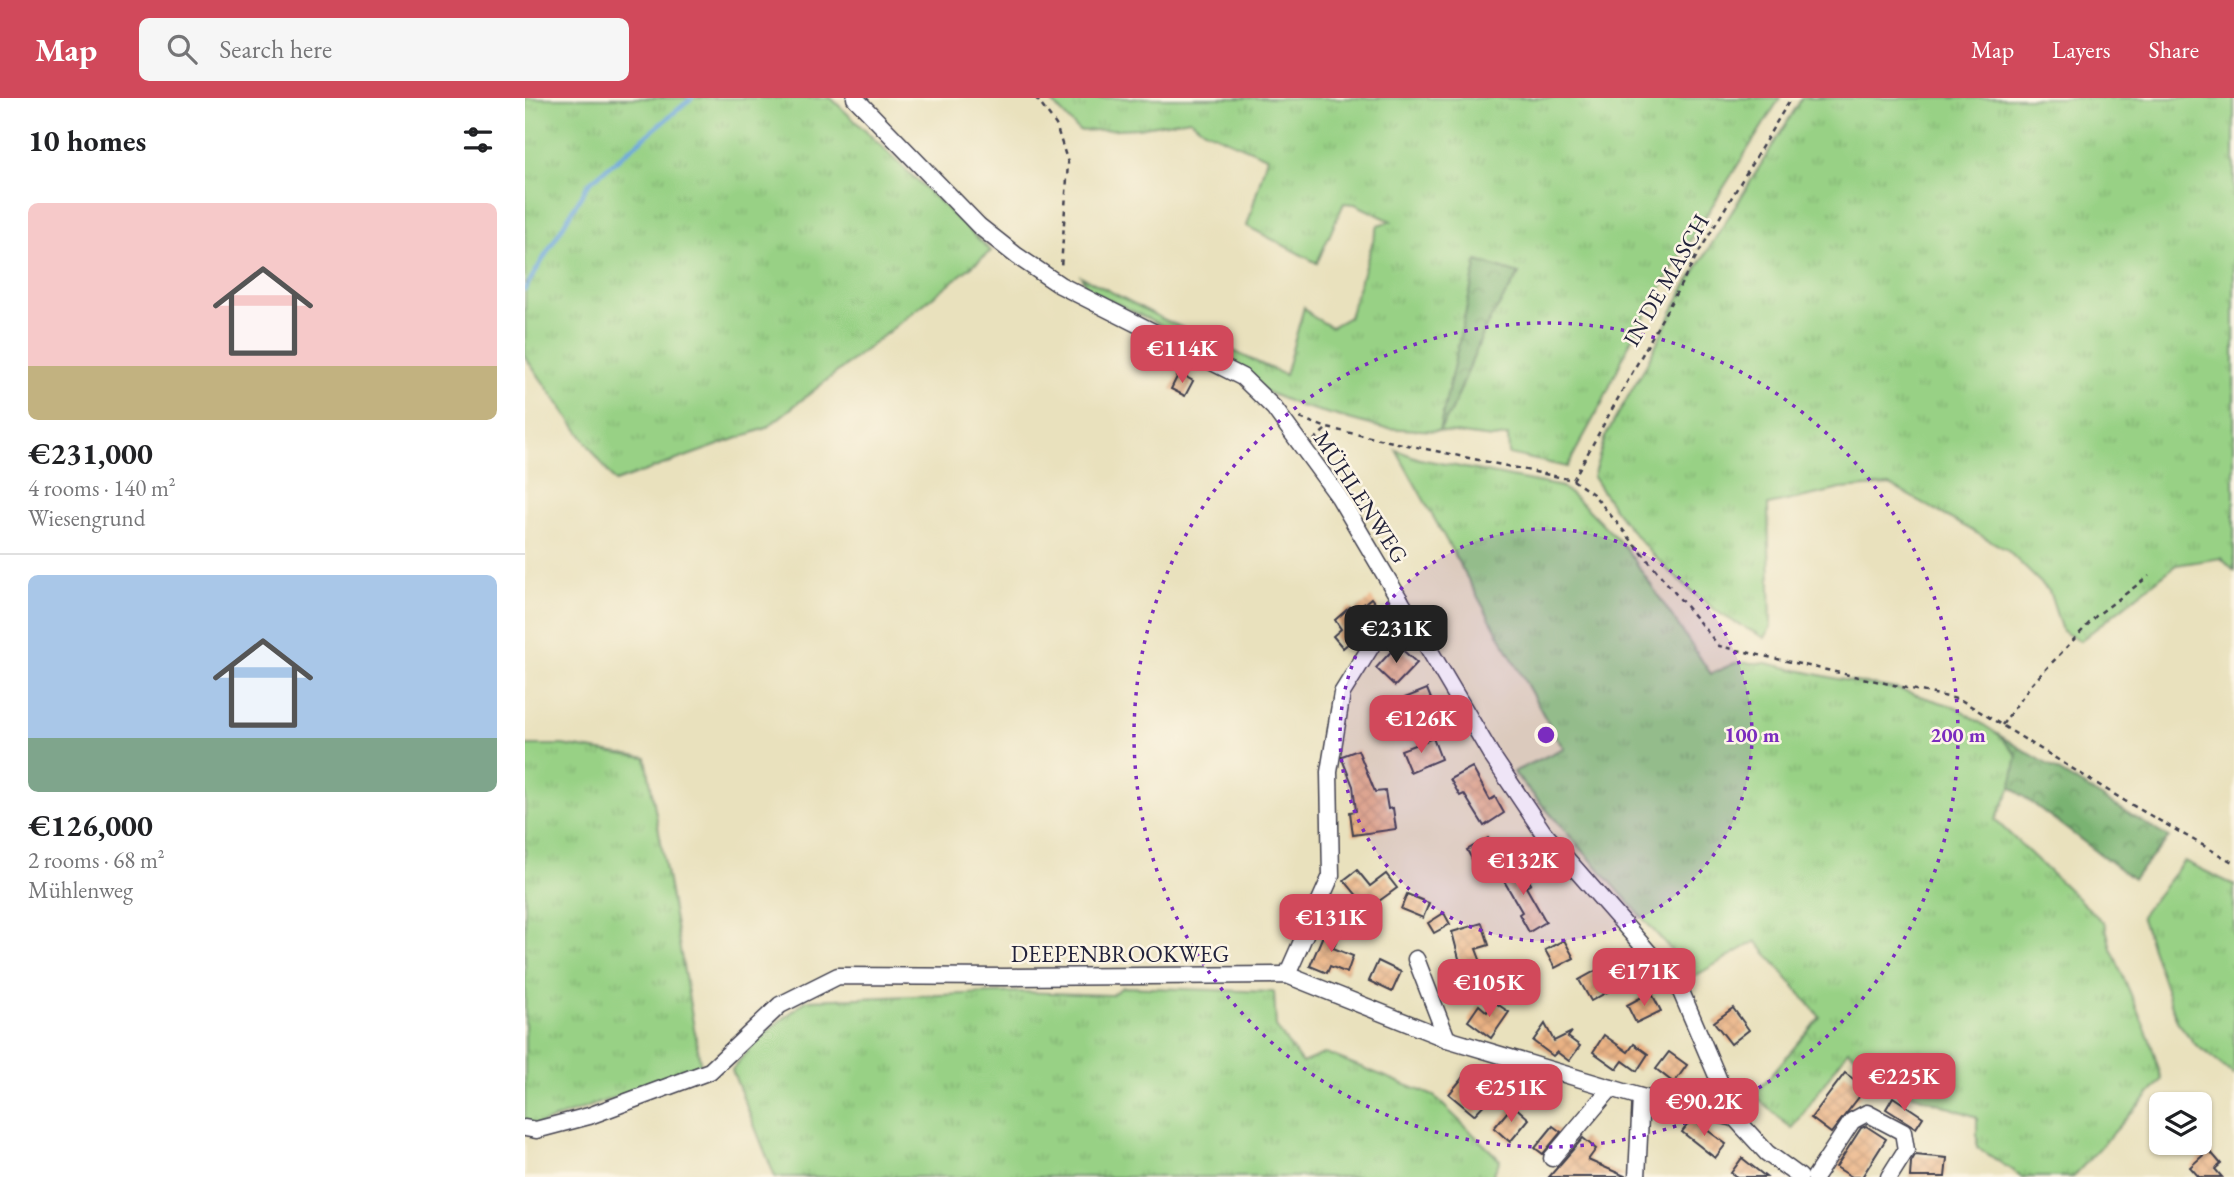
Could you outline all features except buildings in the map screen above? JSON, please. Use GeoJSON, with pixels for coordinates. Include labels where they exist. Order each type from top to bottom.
{"type":"FeatureCollection","features":[{"type":"Feature","properties":{"kind":"street","name":"MÜHLENWEG"},"geometry":{"type":"LineString","coordinates":[[855,98],[979,226],[1017,256],[1060,285],[1242,377],[1274,408],[1339,497],[1492,756],[1543,832],[1679,987],[1735,1118],[1767,1153],[1800,1177]]}},
{"type":"Feature","properties":{"kind":"street"},"geometry":{"type":"LineString","coordinates":[[1287,975],[1331,876],[1329,772],[1342,693],[1400,600]]}},
{"type":"Feature","properties":{"kind":"street"},"geometry":{"type":"LineString","coordinates":[[1416,959],[1447,1039]]}},
{"type":"Feature","properties":{"kind":"street","name":"DEEPENBROOKWEG"},"geometry":{"type":"LineString","coordinates":[[525,1128],[536,1130],[589,1116],[710,1072],[780,1005],[838,976],[1287,975],[1447,1039],[1641,1097],[1735,1118]]}},
{"type":"Feature","properties":{"kind":"street"},"geometry":{"type":"LineString","coordinates":[[1552,1158],[1611,1088]]}},
{"type":"Feature","properties":{"kind":"street"},"geometry":{"type":"LineString","coordinates":[[1637,1177],[1641,1097]]}},
{"type":"Feature","properties":{"kind":"street"},"geometry":{"type":"LineString","coordinates":[[1815,1177],[1852,1121],[1867,1113],[1903,1132],[1906,1150],[1889,1177]]}},
{"type":"Feature","properties":{"kind":"path"},"geometry":{"type":"LineString","coordinates":[[1036,98],[1056,125],[1068,163],[1060,285]]}},
{"type":"Feature","properties":{"kind":"path","name":"IN DE MASCH"},"geometry":{"type":"LineString","coordinates":[[1573,480],[1696,257],[1791,98]]}},
{"type":"Feature","properties":{"kind":"path"},"geometry":{"type":"LineString","coordinates":[[1274,408],[1327,428],[1573,480],[1593,494],[1719,646],[1961,700],[2125,801],[2234,863]]}},
{"type":"Feature","properties":{"kind":"path"},"geometry":{"type":"LineString","coordinates":[[2002,725],[2030,686],[2095,616],[2149,576]]}},
{"type":"Feature","properties":{"kind":"green space"},"geometry":{"type":"Polygon","coordinates":[[[525,98],[831,98],[991,251],[766,428],[615,482],[525,357],[525,98]]]}},
{"type":"Feature","properties":{"kind":"green space"},"geometry":{"type":"Polygon","coordinates":[[[1048,98],[1780,98],[1631,340],[1602,403],[1567,467],[1509,454],[1508,436],[1492,438],[1439,431],[1382,428],[1300,406],[1264,391],[1221,359],[1149,319],[1088,290],[1081,276],[1163,319],[1285,375],[1304,307],[1312,316],[1331,327],[1349,317],[1378,225],[1391,221],[1355,204],[1344,203],[1317,263],[1247,226],[1267,157],[1204,130],[1190,119],[1138,128],[1079,131],[1048,98]],[[1477,261],[1440,428],[1452,410],[1486,326],[1519,274],[1477,261]]]}},
{"type":"Feature","properties":{"kind":"green space"},"geometry":{"type":"Polygon","coordinates":[[[1802,98],[2234,98],[2234,571],[2221,558],[2176,565],[2080,641],[2062,631],[2049,591],[2007,550],[1890,485],[1841,489],[1768,505],[1771,626],[1765,638],[1735,623],[1700,598],[1665,567],[1633,533],[1593,477],[1605,437],[1645,367],[1681,294],[1802,98]]]}},
{"type":"Feature","properties":{"kind":"green space"},"geometry":{"type":"Polygon","coordinates":[[[1477,261],[1519,274],[1486,326],[1452,410],[1439,431],[1477,261]]]}},
{"type":"Feature","properties":{"kind":"green space"},"geometry":{"type":"Polygon","coordinates":[[[1396,450],[1420,459],[1562,487],[1626,548],[1711,674],[1735,663],[1766,663],[1897,689],[1956,707],[1999,735],[2017,755],[2013,784],[1995,820],[2105,924],[2111,948],[2149,1037],[2162,1080],[2073,1177],[2022,1177],[1977,1147],[1977,1117],[1897,1089],[1848,1050],[1792,1129],[1754,1095],[1820,1017],[1756,941],[1688,980],[1672,951],[1513,772],[1564,748],[1396,450]]]}},
{"type":"Feature","properties":{"kind":"green space"},"geometry":{"type":"Polygon","coordinates":[[[1999,735],[2169,838],[2133,879],[2011,787],[2017,755],[1999,735]]]}},
{"type":"Feature","properties":{"kind":"green space"},"geometry":{"type":"Polygon","coordinates":[[[525,745],[562,745],[646,758],[701,1067],[537,1125],[525,1122],[525,745]]]}},
{"type":"Feature","properties":{"kind":"green space"},"geometry":{"type":"Polygon","coordinates":[[[2184,861],[2234,885],[2234,1075],[2195,1044],[2177,1021],[2141,916],[2184,861]]]}},
{"type":"Feature","properties":{"kind":"green space"},"geometry":{"type":"Polygon","coordinates":[[[1123,987],[1274,992],[1276,1027],[1302,1063],[1326,1053],[1434,1096],[1500,1160],[1492,1177],[775,1177],[732,1070],[756,1040],[807,1000],[1019,992],[1111,995],[1123,987]]]}},
{"type":"Feature","properties":{"kind":"waterway"},"geometry":{"type":"LineString","coordinates":[[525,289],[589,183],[692,98]]}}]}
